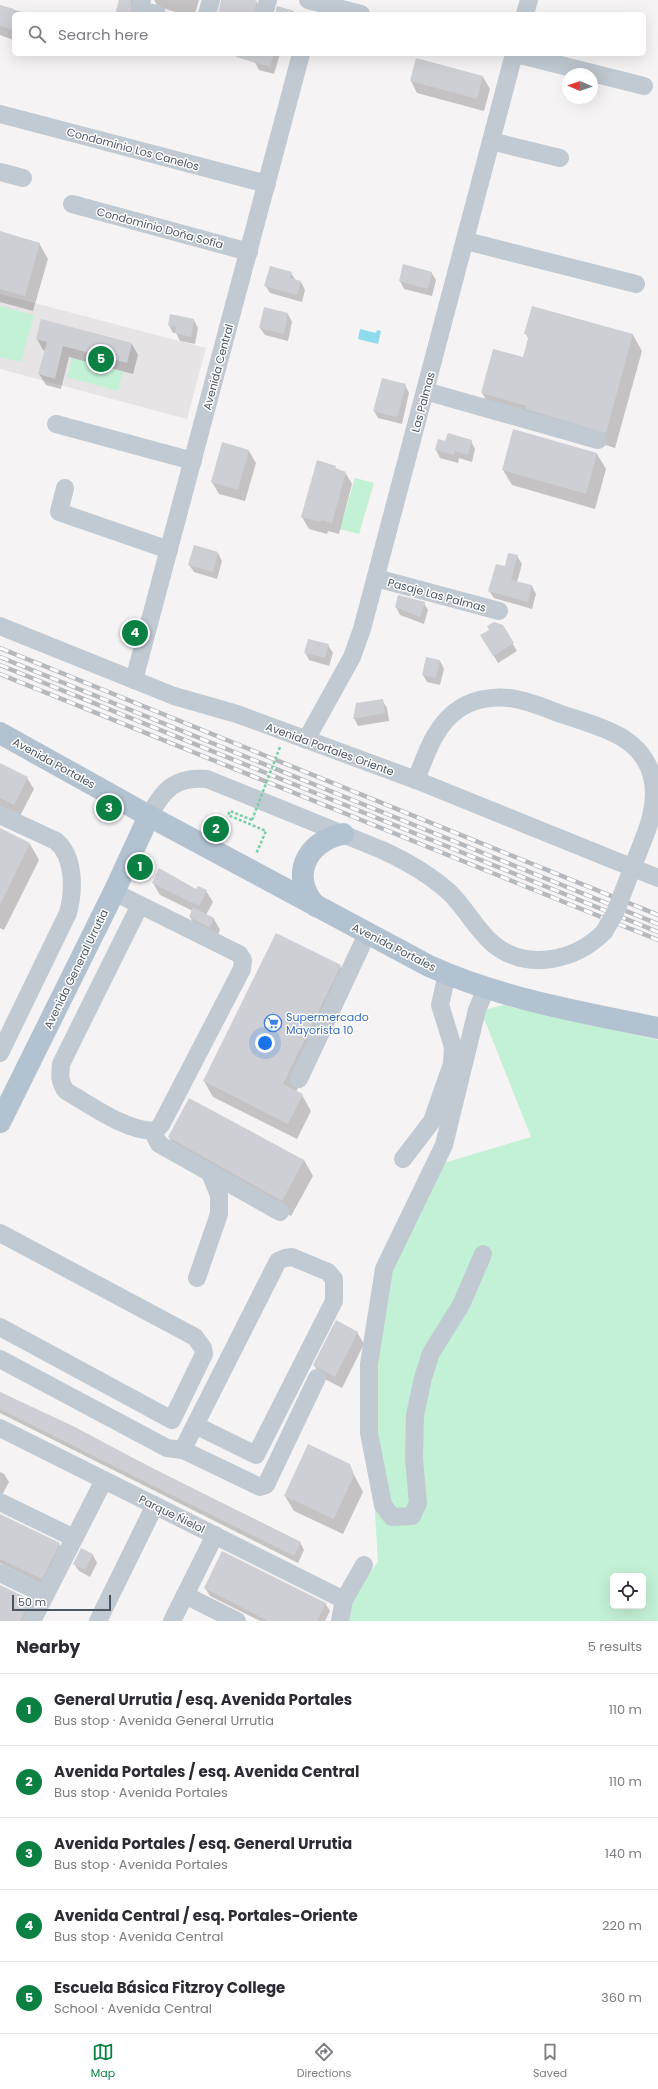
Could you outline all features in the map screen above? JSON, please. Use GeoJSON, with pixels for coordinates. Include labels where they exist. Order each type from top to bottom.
{"type":"FeatureCollection","features":[{"type":"Feature","properties":{"kind":"main road","name":"Avenida Portales"},"geometry":{"type":"LineString","coordinates":[[0,733],[149,816],[368,934],[447,974],[486,988],[566,1009],[658,1028]]}},
{"type":"Feature","properties":{"kind":"main road","name":"Avenida General Urrutia"},"geometry":{"type":"LineString","coordinates":[[0,1122],[114,892],[149,816]]}},
{"type":"Feature","properties":{"kind":"main road"},"geometry":{"type":"LineString","coordinates":[[316,906],[306,894],[304,886],[304,865],[318,844],[325,839],[343,834]]}},
{"type":"Feature","properties":{"kind":"street"},"geometry":{"type":"LineString","coordinates":[[142,0],[141,6],[144,10],[150,12]]}},
{"type":"Feature","properties":{"kind":"street"},"geometry":{"type":"LineString","coordinates":[[208,12],[211,0]]}},
{"type":"Feature","properties":{"kind":"street"},"geometry":{"type":"LineString","coordinates":[[265,12],[268,0]]}},
{"type":"Feature","properties":{"kind":"street"},"geometry":{"type":"LineString","coordinates":[[526,12],[529,0]]}},
{"type":"Feature","properties":{"kind":"street"},"geometry":{"type":"LineString","coordinates":[[313,4],[351,12]]}},
{"type":"Feature","properties":{"kind":"street","name":"Avenida Central"},"geometry":{"type":"LineString","coordinates":[[134,680],[300,56]]}},
{"type":"Feature","properties":{"kind":"street","name":"Las Palmas"},"geometry":{"type":"LineString","coordinates":[[306,740],[352,657],[362,629],[514,56]]}},
{"type":"Feature","properties":{"kind":"street"},"geometry":{"type":"LineString","coordinates":[[523,56],[644,86]]}},
{"type":"Feature","properties":{"kind":"street","name":"Condominio Los Canelos"},"geometry":{"type":"LineString","coordinates":[[0,114],[267,184]]}},
{"type":"Feature","properties":{"kind":"street"},"geometry":{"type":"LineString","coordinates":[[492,141],[560,158]]}},
{"type":"Feature","properties":{"kind":"street"},"geometry":{"type":"LineString","coordinates":[[0,172],[23,178]]}},
{"type":"Feature","properties":{"kind":"street","name":"Condominio Doña Sofía"},"geometry":{"type":"LineString","coordinates":[[72,204],[249,252]]}},
{"type":"Feature","properties":{"kind":"street"},"geometry":{"type":"LineString","coordinates":[[466,241],[636,284]]}},
{"type":"Feature","properties":{"kind":"street"},"geometry":{"type":"LineString","coordinates":[[426,391],[598,440]]}},
{"type":"Feature","properties":{"kind":"street"},"geometry":{"type":"LineString","coordinates":[[56,424],[193,461]]}},
{"type":"Feature","properties":{"kind":"street"},"geometry":{"type":"LineString","coordinates":[[66,488],[59,512],[169,550]]}},
{"type":"Feature","properties":{"kind":"street","name":"Pasaje Las Palmas"},"geometry":{"type":"LineString","coordinates":[[376,578],[498,611]]}},
{"type":"Feature","properties":{"kind":"street","name":"Avenida Portales Oriente"},"geometry":{"type":"LineString","coordinates":[[0,626],[174,696],[237,714],[416,780],[658,878]]}},
{"type":"Feature","properties":{"kind":"street"},"geometry":{"type":"LineString","coordinates":[[149,816],[162,795],[173,784],[188,779],[207,779],[395,856],[424,872],[460,903],[492,943],[513,955],[536,960],[560,958],[587,947],[604,932],[615,913],[647,830],[654,805],[654,786],[649,768],[639,752],[625,739],[602,728],[520,700],[499,697],[481,700],[462,707],[445,721],[433,740],[416,780]]}},
{"type":"Feature","properties":{"kind":"street"},"geometry":{"type":"LineString","coordinates":[[0,815],[56,841],[62,846],[68,858],[72,896],[68,913],[0,1053]]}},
{"type":"Feature","properties":{"kind":"street"},"geometry":{"type":"LineString","coordinates":[[114,892],[239,954],[243,960],[242,969],[161,1125],[155,1131],[141,1130],[129,1126],[66,1091],[61,1084],[59,1076],[61,1064],[140,905]]}},
{"type":"Feature","properties":{"kind":"street"},"geometry":{"type":"LineString","coordinates":[[299,1079],[368,934]]}},
{"type":"Feature","properties":{"kind":"street"},"geometry":{"type":"LineString","coordinates":[[403,1159],[432,1120],[452,1064],[453,1047],[440,1005],[447,974]]}},
{"type":"Feature","properties":{"kind":"street"},"geometry":{"type":"LineString","coordinates":[[483,1254],[461,1306],[431,1353],[423,1378],[415,1416],[414,1459],[418,1503],[412,1516],[392,1517],[383,1504],[369,1433],[369,1364],[384,1269],[444,1145],[477,1010],[486,988]]}},
{"type":"Feature","properties":{"kind":"street"},"geometry":{"type":"LineString","coordinates":[[155,1131],[155,1136],[159,1144],[280,1212]]}},
{"type":"Feature","properties":{"kind":"street"},"geometry":{"type":"LineString","coordinates":[[197,1278],[219,1214],[219,1195],[210,1173]]}},
{"type":"Feature","properties":{"kind":"street"},"geometry":{"type":"LineString","coordinates":[[0,1233],[195,1337],[203,1348],[204,1354],[172,1420],[0,1327]]}},
{"type":"Feature","properties":{"kind":"street"},"geometry":{"type":"LineString","coordinates":[[183,1450],[195,1425],[278,1261],[292,1257],[328,1272],[334,1279],[334,1301],[256,1455],[195,1425]]}},
{"type":"Feature","properties":{"kind":"street"},"geometry":{"type":"LineString","coordinates":[[0,1359],[167,1448],[183,1450],[260,1487],[266,1485],[317,1378]]}},
{"type":"Feature","properties":{"kind":"street","name":"Parque Ńielol"},"geometry":{"type":"LineString","coordinates":[[0,1428],[344,1600]]}},
{"type":"Feature","properties":{"kind":"street"},"geometry":{"type":"LineString","coordinates":[[32,1621],[104,1480]]}},
{"type":"Feature","properties":{"kind":"street"},"geometry":{"type":"LineString","coordinates":[[0,1502],[74,1538]]}},
{"type":"Feature","properties":{"kind":"street"},"geometry":{"type":"LineString","coordinates":[[98,1621],[155,1505]]}},
{"type":"Feature","properties":{"kind":"street"},"geometry":{"type":"LineString","coordinates":[[172,1621],[215,1535]]}},
{"type":"Feature","properties":{"kind":"street"},"geometry":{"type":"LineString","coordinates":[[340,1621],[344,1600],[364,1565]]}},
{"type":"Feature","properties":{"kind":"street"},"geometry":{"type":"LineString","coordinates":[[0,1573],[46,1595]]}},
{"type":"Feature","properties":{"kind":"street"},"geometry":{"type":"LineString","coordinates":[[185,1595],[237,1621]]}},
{"type":"Feature","properties":{"kind":"path"},"geometry":{"type":"LineString","coordinates":[[250,870],[266,831],[228,815],[230,810],[252,820],[280,747]]}},
{"type":"Feature","properties":{"kind":"shaded area"},"geometry":{"type":"Polygon","coordinates":[[[0,294],[206,348],[187,419],[0,369],[0,294]]]}},
{"type":"Feature","properties":{"kind":"green space"},"geometry":{"type":"Polygon","coordinates":[[[0,306],[34,315],[21,362],[0,357],[0,306]]]}},
{"type":"Feature","properties":{"kind":"green space"},"geometry":{"type":"Polygon","coordinates":[[[72,358],[123,372],[118,391],[67,377],[72,358]]]}},
{"type":"Feature","properties":{"kind":"green space"},"geometry":{"type":"Polygon","coordinates":[[[355,478],[374,483],[359,534],[340,529],[355,478]]]}},
{"type":"Feature","properties":{"kind":"green space"},"geometry":{"type":"Polygon","coordinates":[[[503,1005],[658,1040],[658,1621],[349,1621],[353,1596],[378,1562],[374,1496],[371,1300],[437,1165],[531,1137],[481,1011],[503,1005]]]}},
{"type":"Feature","properties":{"kind":"water"},"geometry":{"type":"Polygon","coordinates":[[[360,329],[376,333],[377,330],[381,331],[378,344],[358,339],[360,329]]]}},
{"type":"Feature","properties":{"kind":"building"},"geometry":{"type":"Polygon","coordinates":[[[119,0],[131,0],[132,12],[116,12],[119,0]]]}},
{"type":"Feature","properties":{"kind":"building"},"geometry":{"type":"Polygon","coordinates":[[[221,0],[257,1],[254,12],[218,12],[221,0]]]}},
{"type":"Feature","properties":{"kind":"building"},"geometry":{"type":"Polygon","coordinates":[[[0,5],[14,9],[14,12],[12,12],[12,29],[0,26],[0,5]]]}},
{"type":"Feature","properties":{"kind":"building"},"geometry":{"type":"Polygon","coordinates":[[[277,6],[294,11],[294,12],[276,12],[277,6]]]}},
{"type":"Feature","properties":{"kind":"building"},"geometry":{"type":"Polygon","coordinates":[[[236,56],[273,56],[270,67],[236,56]]]}},
{"type":"Feature","properties":{"kind":"building"},"geometry":{"type":"Polygon","coordinates":[[[416,58],[483,76],[477,99],[410,81],[416,58]]]}},
{"type":"Feature","properties":{"kind":"building"},"geometry":{"type":"Polygon","coordinates":[[[0,231],[40,243],[25,296],[0,289],[0,231]]]}},
{"type":"Feature","properties":{"kind":"building"},"geometry":{"type":"Polygon","coordinates":[[[403,264],[432,272],[428,289],[399,281],[403,264]]]}},
{"type":"Feature","properties":{"kind":"building"},"geometry":{"type":"Polygon","coordinates":[[[270,266],[292,272],[290,278],[301,281],[297,295],[264,286],[270,266]]]}},
{"type":"Feature","properties":{"kind":"building"},"geometry":{"type":"Polygon","coordinates":[[[532,306],[633,334],[606,433],[526,409],[527,406],[481,393],[493,349],[523,357],[529,335],[524,334],[532,306]]]}},
{"type":"Feature","properties":{"kind":"building"},"geometry":{"type":"Polygon","coordinates":[[[264,307],[288,313],[284,334],[259,328],[264,307]]]}},
{"type":"Feature","properties":{"kind":"building"},"geometry":{"type":"Polygon","coordinates":[[[170,314],[194,319],[191,337],[175,333],[176,327],[168,325],[170,314]]]}},
{"type":"Feature","properties":{"kind":"building"},"geometry":{"type":"Polygon","coordinates":[[[41,319],[132,343],[127,363],[63,346],[55,379],[38,374],[47,342],[36,339],[41,319]]]}},
{"type":"Feature","properties":{"kind":"building"},"geometry":{"type":"Polygon","coordinates":[[[382,378],[406,384],[397,417],[373,411],[382,378]]]}},
{"type":"Feature","properties":{"kind":"building"},"geometry":{"type":"Polygon","coordinates":[[[513,429],[597,453],[586,494],[502,470],[513,429]]]}},
{"type":"Feature","properties":{"kind":"building"},"geometry":{"type":"Polygon","coordinates":[[[448,433],[472,440],[468,455],[455,451],[454,455],[435,450],[438,439],[445,441],[448,433]]]}},
{"type":"Feature","properties":{"kind":"building"},"geometry":{"type":"Polygon","coordinates":[[[222,442],[249,450],[238,490],[211,482],[222,442]]]}},
{"type":"Feature","properties":{"kind":"building"},"geometry":{"type":"Polygon","coordinates":[[[317,460],[336,466],[335,468],[346,472],[332,523],[301,517],[317,460]]]}},
{"type":"Feature","properties":{"kind":"building"},"geometry":{"type":"Polygon","coordinates":[[[194,545],[218,552],[213,572],[188,565],[194,545]]]}},
{"type":"Feature","properties":{"kind":"building"},"geometry":{"type":"Polygon","coordinates":[[[508,553],[518,555],[511,580],[532,585],[528,602],[488,591],[496,564],[505,566],[508,553]]]}},
{"type":"Feature","properties":{"kind":"building"},"geometry":{"type":"Polygon","coordinates":[[[398,595],[425,602],[420,617],[395,607],[398,595]]]}},
{"type":"Feature","properties":{"kind":"building"},"geometry":{"type":"Polygon","coordinates":[[[494,622],[503,625],[514,643],[493,656],[480,635],[489,630],[487,626],[494,622]]]}},
{"type":"Feature","properties":{"kind":"building"},"geometry":{"type":"Polygon","coordinates":[[[308,639],[329,644],[325,658],[304,653],[308,639]]]}},
{"type":"Feature","properties":{"kind":"building"},"geometry":{"type":"Polygon","coordinates":[[[426,657],[440,660],[436,678],[422,675],[426,657]]]}},
{"type":"Feature","properties":{"kind":"building"},"geometry":{"type":"Polygon","coordinates":[[[383,699],[385,713],[353,719],[356,703],[383,699]]]}},
{"type":"Feature","properties":{"kind":"building"},"geometry":{"type":"Polygon","coordinates":[[[0,763],[28,777],[14,805],[0,798],[0,763]]]}},
{"type":"Feature","properties":{"kind":"building"},"geometry":{"type":"Polygon","coordinates":[[[0,828],[30,843],[0,905],[0,828]]]}},
{"type":"Feature","properties":{"kind":"building"},"geometry":{"type":"Polygon","coordinates":[[[159,868],[196,889],[198,886],[207,890],[199,906],[152,883],[159,868]]]}},
{"type":"Feature","properties":{"kind":"building"},"geometry":{"type":"Polygon","coordinates":[[[193,907],[214,918],[210,928],[189,917],[193,907]]]}},
{"type":"Feature","properties":{"kind":"building","name":"Supermercado Mayorista 10"},"geometry":{"type":"Polygon","coordinates":[[[276,933],[341,965],[283,1084],[303,1094],[288,1124],[203,1081],[276,933]]]}},
{"type":"Feature","properties":{"kind":"building"},"geometry":{"type":"Polygon","coordinates":[[[189,1098],[304,1160],[282,1201],[168,1137],[189,1098]]]}},
{"type":"Feature","properties":{"kind":"building"},"geometry":{"type":"Polygon","coordinates":[[[336,1320],[358,1332],[335,1377],[313,1365],[336,1320]]]}},
{"type":"Feature","properties":{"kind":"building"},"geometry":{"type":"Polygon","coordinates":[[[0,1392],[73,1426],[167,1476],[301,1542],[294,1556],[0,1409],[0,1392]]]}},
{"type":"Feature","properties":{"kind":"building"},"geometry":{"type":"Polygon","coordinates":[[[308,1444],[350,1464],[354,1475],[334,1519],[284,1496],[308,1444]]]}},
{"type":"Feature","properties":{"kind":"building"},"geometry":{"type":"Polygon","coordinates":[[[0,1514],[60,1543],[42,1579],[0,1559],[0,1514]]]}},
{"type":"Feature","properties":{"kind":"building"},"geometry":{"type":"Polygon","coordinates":[[[81,1548],[93,1554],[85,1570],[73,1564],[81,1548]]]}},
{"type":"Feature","properties":{"kind":"building"},"geometry":{"type":"Polygon","coordinates":[[[222,1551],[326,1603],[317,1621],[268,1621],[204,1588],[222,1551]]]}},
{"type":"Feature","properties":{"kind":"building"},"geometry":{"type":"Polygon","coordinates":[[[0,1585],[31,1600],[20,1621],[0,1621],[0,1585]]]}},
{"type":"Feature","properties":{"kind":"railway"},"geometry":{"type":"LineString","coordinates":[[0,648],[658,915]]}},
{"type":"Feature","properties":{"kind":"railway"},"geometry":{"type":"LineString","coordinates":[[0,657],[658,924]]}},
{"type":"Feature","properties":{"kind":"railway"},"geometry":{"type":"LineString","coordinates":[[0,665],[658,932]]}},
{"type":"Feature","properties":{"kind":"railway"},"geometry":{"type":"LineString","coordinates":[[0,674],[658,940]]}},
{"type":"Feature","properties":{"kind":"place","name":"Escuela Básica Fitzroy College"},"geometry":{"type":"Point","coordinates":[101,359]}},
{"type":"Feature","properties":{"kind":"place","name":"Avenida Central / esq. Portales-Oriente"},"geometry":{"type":"Point","coordinates":[135,633]}},
{"type":"Feature","properties":{"kind":"place","name":"Avenida Portales / esq. General Urrutia"},"geometry":{"type":"Point","coordinates":[109,808]}},
{"type":"Feature","properties":{"kind":"place","name":"Avenida Portales / esq. Avenida Central"},"geometry":{"type":"Point","coordinates":[216,829]}},
{"type":"Feature","properties":{"kind":"place","name":"General Urrutia / esq. Avenida Portales"},"geometry":{"type":"Point","coordinates":[140,867]}},
{"type":"Feature","properties":{"kind":"place","name":"Supermercado Mayorista 10"},"geometry":{"type":"Point","coordinates":[273,1023]}}]}
